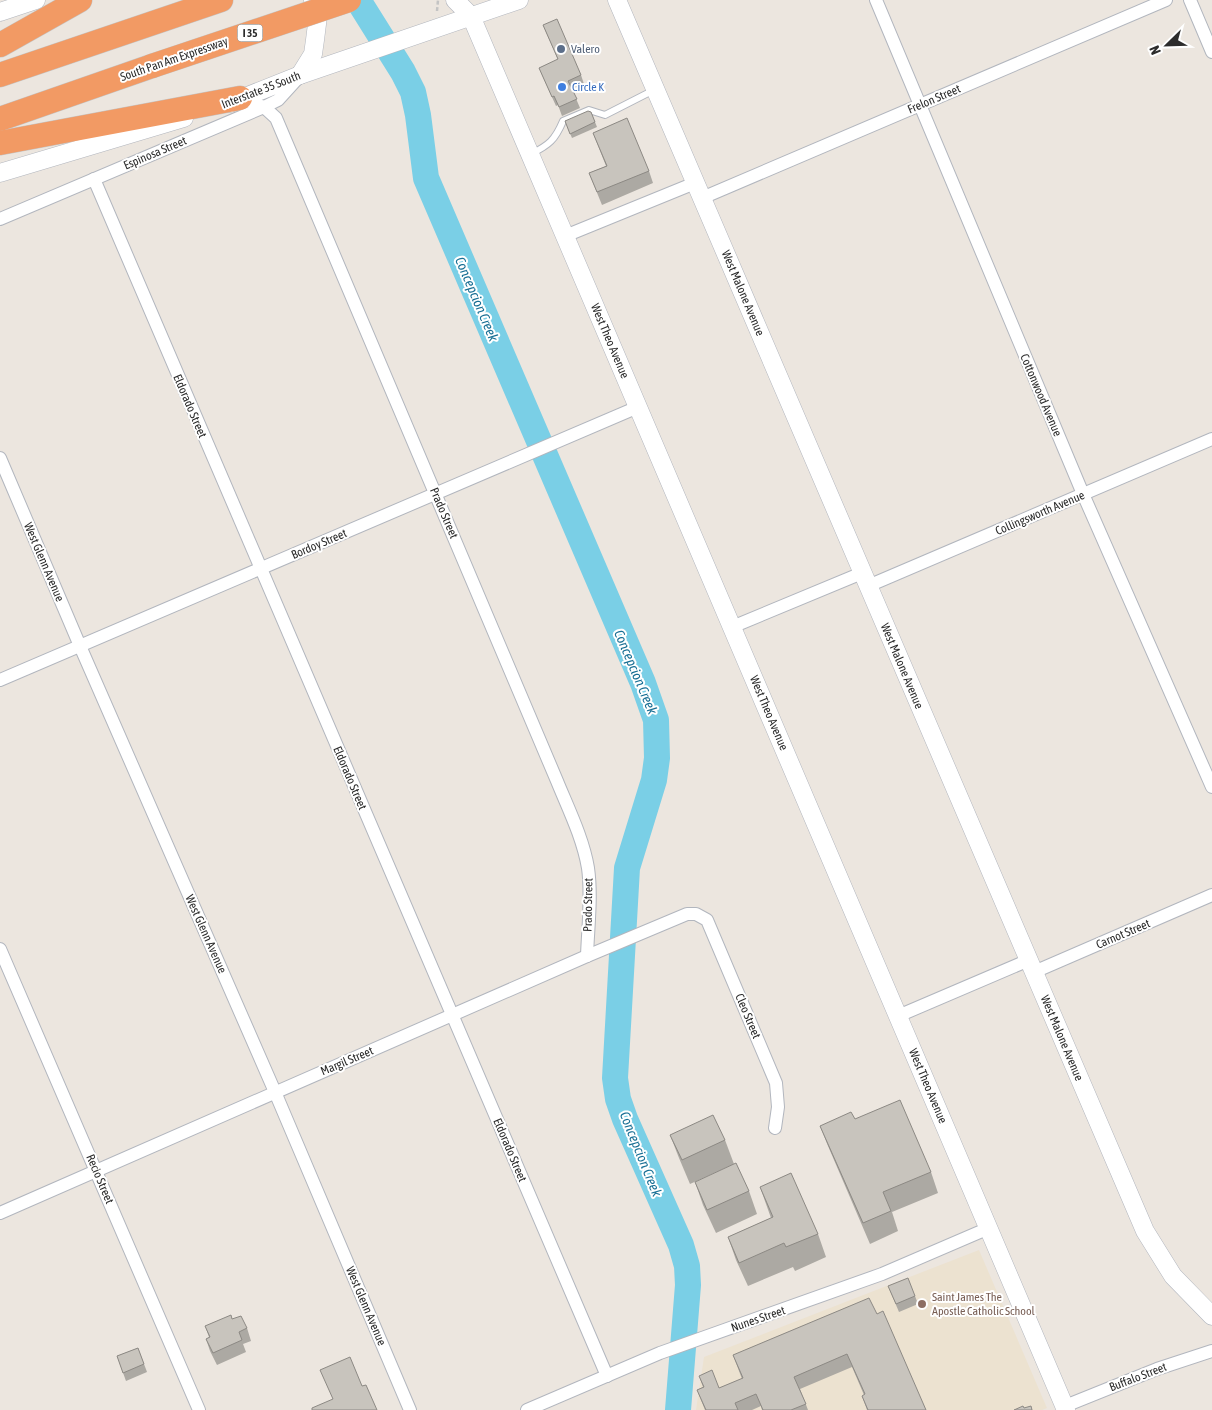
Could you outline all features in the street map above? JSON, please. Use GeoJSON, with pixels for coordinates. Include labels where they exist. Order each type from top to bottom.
{"type":"FeatureCollection","features":[{"type":"Feature","properties":{"kind":"highway"},"geometry":{"type":"LineString","coordinates":[[0,45],[80,0]]}},
{"type":"Feature","properties":{"kind":"highway"},"geometry":{"type":"LineString","coordinates":[[0,75],[222,0]]}},
{"type":"Feature","properties":{"kind":"highway","name":"South Pan Am Expressway"},"geometry":{"type":"LineString","coordinates":[[0,119],[349,0]]}},
{"type":"Feature","properties":{"kind":"highway"},"geometry":{"type":"LineString","coordinates":[[0,143],[240,98]]}},
{"type":"Feature","properties":{"kind":"street"},"geometry":{"type":"LineString","coordinates":[[300,75],[313,54],[318,16],[313,0]]}},
{"type":"Feature","properties":{"kind":"street","name":"West Theo Avenue"},"geometry":{"type":"LineString","coordinates":[[455,0],[472,8],[530,154],[1066,1408]]}},
{"type":"Feature","properties":{"kind":"street","name":"Interstate 35 South"},"geometry":{"type":"LineString","coordinates":[[0,173],[224,106],[300,75],[422,33],[472,8],[519,0]]}},
{"type":"Feature","properties":{"kind":"street","name":"West Malone Avenue"},"geometry":{"type":"LineString","coordinates":[[617,0],[1145,1231],[1173,1276],[1212,1316]]}},
{"type":"Feature","properties":{"kind":"street","name":"Cottonwood Avenue"},"geometry":{"type":"LineString","coordinates":[[876,0],[1083,494],[1212,787]]}},
{"type":"Feature","properties":{"kind":"street","name":"Frelon Street"},"geometry":{"type":"LineString","coordinates":[[565,236],[698,190],[920,105],[1166,0]]}},
{"type":"Feature","properties":{"kind":"street"},"geometry":{"type":"LineString","coordinates":[[1190,0],[1212,52]]}},
{"type":"Feature","properties":{"kind":"street"},"geometry":{"type":"LineString","coordinates":[[0,12],[24,2]]}},
{"type":"Feature","properties":{"kind":"street","name":"Espinosa Street"},"geometry":{"type":"LineString","coordinates":[[0,219],[264,107],[278,100],[300,75]]}},
{"type":"Feature","properties":{"kind":"street"},"geometry":{"type":"LineString","coordinates":[[240,98],[264,107]]}},
{"type":"Feature","properties":{"kind":"street","name":"Prado Street"},"geometry":{"type":"LineString","coordinates":[[264,107],[276,118],[553,772],[580,841],[588,866],[587,956]]}},
{"type":"Feature","properties":{"kind":"street","name":"Eldorado Street"},"geometry":{"type":"LineString","coordinates":[[94,179],[607,1376]]}},
{"type":"Feature","properties":{"kind":"street","name":"Bordoy Street"},"geometry":{"type":"LineString","coordinates":[[0,680],[638,408]]}},
{"type":"Feature","properties":{"kind":"street","name":"Collingsworth Avenue"},"geometry":{"type":"LineString","coordinates":[[732,627],[865,580],[1083,494],[1212,439]]}},
{"type":"Feature","properties":{"kind":"street","name":"West Glenn Avenue"},"geometry":{"type":"LineString","coordinates":[[0,458],[275,1092],[410,1410]]}},
{"type":"Feature","properties":{"kind":"street","name":"Carnot Street"},"geometry":{"type":"LineString","coordinates":[[898,1016],[1212,895]]}},
{"type":"Feature","properties":{"kind":"street","name":"Margil Street"},"geometry":{"type":"LineString","coordinates":[[0,1213],[587,956],[686,914],[696,914]]}},
{"type":"Feature","properties":{"kind":"street","name":"Cleo Street"},"geometry":{"type":"LineString","coordinates":[[696,914],[707,920],[776,1083],[778,1107],[775,1128]]}},
{"type":"Feature","properties":{"kind":"street","name":"Recio Street"},"geometry":{"type":"LineString","coordinates":[[0,949],[199,1410]]}},
{"type":"Feature","properties":{"kind":"street","name":"Nunes Street"},"geometry":{"type":"LineString","coordinates":[[527,1410],[660,1353],[882,1274],[989,1228]]}},
{"type":"Feature","properties":{"kind":"street","name":"Buffalo Street"},"geometry":{"type":"LineString","coordinates":[[1066,1408],[1157,1369],[1212,1351]]}},
{"type":"Feature","properties":{"kind":"lane"},"geometry":{"type":"LineString","coordinates":[[530,154],[543,148],[557,136],[563,121],[589,110],[605,115],[655,89]]}},
{"type":"Feature","properties":{"kind":"path"},"geometry":{"type":"LineString","coordinates":[[435,14],[438,0]]}},
{"type":"Feature","properties":{"kind":"shaded area","name":"Saint James The Apostle Catholic School"},"geometry":{"type":"Polygon","coordinates":[[[979,1250],[1047,1408],[1042,1410],[696,1410],[704,1357],[979,1250]]]}},
{"type":"Feature","properties":{"kind":"building"},"geometry":{"type":"Polygon","coordinates":[[[557,19],[581,75],[568,81],[577,99],[559,107],[554,96],[552,97],[539,68],[558,59],[543,25],[557,19]]]}},
{"type":"Feature","properties":{"kind":"building"},"geometry":{"type":"Polygon","coordinates":[[[588,111],[591,112],[595,122],[570,134],[565,121],[588,111]]]}},
{"type":"Feature","properties":{"kind":"building"},"geometry":{"type":"Polygon","coordinates":[[[627,118],[649,171],[597,192],[589,173],[607,166],[593,133],[627,118]]]}},
{"type":"Feature","properties":{"kind":"building"},"geometry":{"type":"Polygon","coordinates":[[[900,1100],[931,1172],[883,1192],[891,1211],[863,1223],[820,1126],[851,1112],[855,1119],[900,1100]]]}},
{"type":"Feature","properties":{"kind":"building"},"geometry":{"type":"Polygon","coordinates":[[[713,1115],[725,1140],[682,1160],[670,1135],[713,1115]]]}},
{"type":"Feature","properties":{"kind":"building"},"geometry":{"type":"Polygon","coordinates":[[[736,1163],[749,1191],[707,1210],[695,1182],[736,1163]]]}},
{"type":"Feature","properties":{"kind":"building"},"geometry":{"type":"Polygon","coordinates":[[[791,1173],[818,1234],[786,1247],[784,1243],[739,1263],[728,1237],[773,1217],[760,1187],[791,1173]]]}},
{"type":"Feature","properties":{"kind":"building"},"geometry":{"type":"Polygon","coordinates":[[[908,1278],[915,1296],[896,1304],[888,1286],[908,1278]]]}},
{"type":"Feature","properties":{"kind":"building"},"geometry":{"type":"Polygon","coordinates":[[[869,1298],[877,1314],[883,1311],[926,1410],[868,1410],[862,1396],[865,1394],[847,1354],[794,1377],[806,1404],[791,1410],[763,1410],[756,1394],[735,1403],[738,1410],[706,1410],[697,1390],[704,1387],[699,1376],[712,1370],[719,1388],[743,1378],[733,1355],[869,1298]]]}},
{"type":"Feature","properties":{"kind":"building"},"geometry":{"type":"Polygon","coordinates":[[[231,1315],[232,1319],[241,1316],[247,1328],[239,1332],[242,1340],[213,1353],[206,1339],[210,1337],[205,1326],[231,1315]]]}},
{"type":"Feature","properties":{"kind":"building"},"geometry":{"type":"Polygon","coordinates":[[[138,1348],[144,1364],[123,1373],[117,1356],[138,1348]]]}},
{"type":"Feature","properties":{"kind":"building"},"geometry":{"type":"Polygon","coordinates":[[[350,1357],[362,1386],[366,1385],[377,1410],[312,1410],[312,1408],[333,1399],[320,1370],[350,1357]]]}},
{"type":"Feature","properties":{"kind":"building"},"geometry":{"type":"Polygon","coordinates":[[[1023,1406],[1024,1408],[1031,1406],[1032,1410],[1014,1410],[1023,1406]]]}},
{"type":"Feature","properties":{"kind":"waterway","name":"Concepcion Creek"},"geometry":{"type":"LineString","coordinates":[[358,0],[403,72],[413,92],[418,115],[426,178],[643,683],[656,720],[657,758],[654,780],[627,868],[615,1078],[618,1099],[625,1119],[681,1245],[687,1266],[688,1285],[678,1410]]}},
{"type":"Feature","properties":{"kind":"place","name":"Valero"},"geometry":{"type":"Point","coordinates":[561,49]}},
{"type":"Feature","properties":{"kind":"place","name":"Circle K"},"geometry":{"type":"Point","coordinates":[562,87]}},
{"type":"Feature","properties":{"kind":"place","name":"Saint James The Apostle Catholic School"},"geometry":{"type":"Point","coordinates":[922,1304]}}]}
